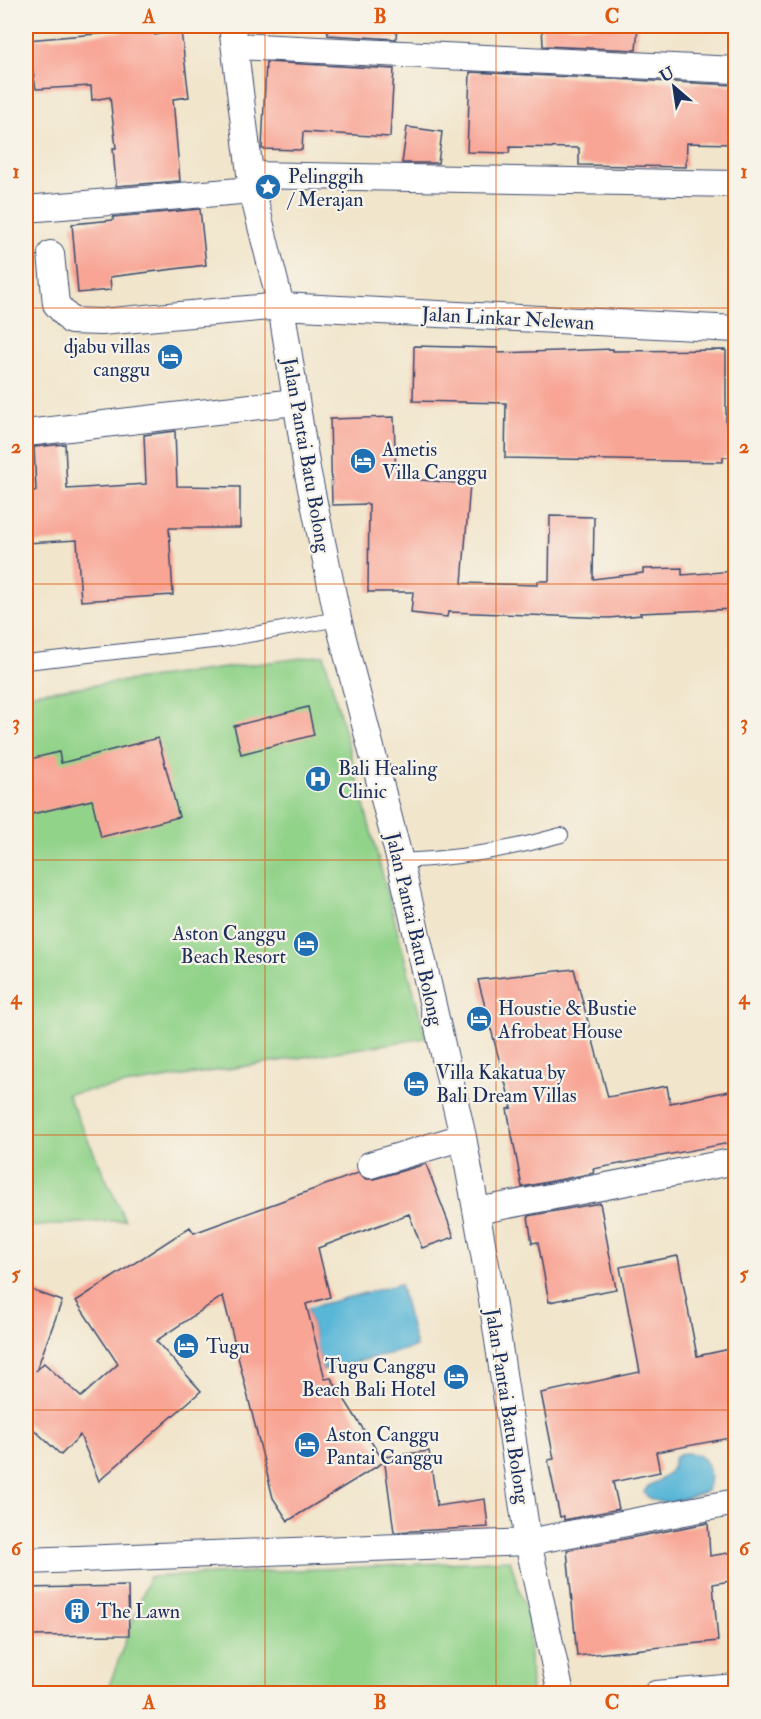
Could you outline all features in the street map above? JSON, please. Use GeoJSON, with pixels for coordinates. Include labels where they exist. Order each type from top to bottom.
{"type":"FeatureCollection","features":[{"type":"Feature","properties":{"kind":"street"},"geometry":{"type":"LineString","coordinates":[[233,36],[735,70]]}},
{"type":"Feature","properties":{"kind":"street","name":"Jalan Pantai Batu Bolong"},"geometry":{"type":"LineString","coordinates":[[233,36],[251,183],[281,306],[295,402],[338,619],[400,861],[463,1137],[477,1210],[528,1542],[561,1694]]}},
{"type":"Feature","properties":{"kind":"street"},"geometry":{"type":"LineString","coordinates":[[26,209],[251,183],[735,184]]}},
{"type":"Feature","properties":{"kind":"street","name":"Jalan Linkar Nelewan"},"geometry":{"type":"LineString","coordinates":[[51,254],[56,304],[72,321],[101,322],[281,306],[735,329]]}},
{"type":"Feature","properties":{"kind":"street"},"geometry":{"type":"LineString","coordinates":[[26,433],[295,402]]}},
{"type":"Feature","properties":{"kind":"street"},"geometry":{"type":"LineString","coordinates":[[370,1165],[463,1137]]}},
{"type":"Feature","properties":{"kind":"street"},"geometry":{"type":"LineString","coordinates":[[477,1210],[735,1161]]}},
{"type":"Feature","properties":{"kind":"street"},"geometry":{"type":"LineString","coordinates":[[26,1561],[528,1542],[735,1502]]}},
{"type":"Feature","properties":{"kind":"street"},"geometry":{"type":"LineString","coordinates":[[656,1694],[735,1687]]}},
{"type":"Feature","properties":{"kind":"lane"},"geometry":{"type":"LineString","coordinates":[[26,662],[220,640],[338,619]]}},
{"type":"Feature","properties":{"kind":"lane"},"geometry":{"type":"LineString","coordinates":[[400,861],[426,860],[524,846],[561,835]]}},
{"type":"Feature","properties":{"kind":"green space"},"geometry":{"type":"Polygon","coordinates":[[[324,655],[426,1038],[67,1094],[125,1220],[26,1227],[26,694],[324,655]]]}},
{"type":"Feature","properties":{"kind":"green space"},"geometry":{"type":"Polygon","coordinates":[[[510,1560],[529,1621],[531,1693],[106,1694],[149,1577],[510,1560]]]}},
{"type":"Feature","properties":{"kind":"water"},"geometry":{"type":"Polygon","coordinates":[[[400,1284],[416,1347],[323,1370],[307,1308],[400,1284]]]}},
{"type":"Feature","properties":{"kind":"water"},"geometry":{"type":"Polygon","coordinates":[[[684,1453],[699,1456],[707,1464],[710,1477],[707,1491],[674,1501],[656,1501],[649,1498],[644,1492],[646,1488],[667,1475],[675,1457],[684,1453]]]}},
{"type":"Feature","properties":{"kind":"building"},"geometry":{"type":"Polygon","coordinates":[[[327,26],[397,26],[396,39],[328,35],[327,26]]]}},
{"type":"Feature","properties":{"kind":"building"},"geometry":{"type":"Polygon","coordinates":[[[542,26],[638,26],[636,50],[543,46],[542,26]]]}},
{"type":"Feature","properties":{"kind":"building"},"geometry":{"type":"Polygon","coordinates":[[[154,29],[155,35],[181,31],[189,97],[173,99],[180,181],[116,186],[113,148],[116,148],[110,97],[92,100],[91,86],[36,89],[27,40],[154,29]]]}},
{"type":"Feature","properties":{"kind":"building"},"geometry":{"type":"Polygon","coordinates":[[[266,62],[394,69],[390,137],[303,132],[302,150],[262,149],[266,62]]]}},
{"type":"Feature","properties":{"kind":"building"},"geometry":{"type":"Polygon","coordinates":[[[470,72],[735,85],[734,144],[687,143],[686,167],[579,165],[579,148],[510,147],[509,153],[467,152],[470,72]]]}},
{"type":"Feature","properties":{"kind":"building"},"geometry":{"type":"Polygon","coordinates":[[[407,127],[442,132],[438,163],[402,163],[407,127]]]}},
{"type":"Feature","properties":{"kind":"building"},"geometry":{"type":"Polygon","coordinates":[[[200,209],[206,265],[110,277],[111,290],[78,293],[72,224],[113,220],[113,217],[200,209]]]}},
{"type":"Feature","properties":{"kind":"building"},"geometry":{"type":"Polygon","coordinates":[[[414,346],[498,348],[498,353],[613,349],[613,351],[726,350],[726,424],[735,424],[735,457],[723,457],[723,462],[505,458],[506,403],[413,401],[414,346]]]}},
{"type":"Feature","properties":{"kind":"building"},"geometry":{"type":"Polygon","coordinates":[[[394,417],[396,478],[470,484],[462,583],[538,585],[538,581],[549,581],[550,516],[594,517],[593,579],[643,573],[643,569],[682,568],[682,575],[735,571],[735,609],[640,613],[641,615],[609,618],[448,612],[447,617],[411,613],[413,592],[368,592],[369,504],[332,505],[330,419],[394,417]]]}},
{"type":"Feature","properties":{"kind":"building"},"geometry":{"type":"Polygon","coordinates":[[[175,431],[177,486],[240,487],[240,528],[169,528],[173,595],[81,601],[77,540],[26,543],[26,491],[36,491],[34,447],[65,444],[67,489],[146,484],[144,435],[175,431]]]}},
{"type":"Feature","properties":{"kind":"building"},"geometry":{"type":"Polygon","coordinates":[[[308,707],[314,735],[241,754],[234,726],[308,707]]]}},
{"type":"Feature","properties":{"kind":"building"},"geometry":{"type":"Polygon","coordinates":[[[158,738],[179,817],[101,837],[92,800],[32,814],[26,787],[26,760],[59,752],[61,763],[158,738]]]}},
{"type":"Feature","properties":{"kind":"building"},"geometry":{"type":"Polygon","coordinates":[[[574,969],[608,1097],[667,1086],[670,1103],[735,1090],[735,1142],[593,1169],[594,1173],[522,1187],[507,1109],[512,1108],[478,980],[574,969]]]}},
{"type":"Feature","properties":{"kind":"building"},"geometry":{"type":"Polygon","coordinates":[[[426,1164],[454,1237],[422,1248],[409,1214],[318,1248],[330,1297],[306,1304],[325,1379],[331,1378],[384,1462],[288,1521],[273,1498],[223,1296],[156,1341],[201,1391],[99,1481],[80,1435],[61,1455],[26,1422],[26,1288],[62,1301],[36,1371],[44,1363],[81,1397],[118,1364],[76,1301],[190,1227],[194,1233],[358,1173],[366,1179],[374,1179],[426,1164]]]}},
{"type":"Feature","properties":{"kind":"building"},"geometry":{"type":"Polygon","coordinates":[[[600,1203],[616,1289],[549,1302],[538,1242],[532,1243],[528,1216],[600,1203]]]}},
{"type":"Feature","properties":{"kind":"building"},"geometry":{"type":"Polygon","coordinates":[[[678,1256],[697,1356],[735,1348],[735,1437],[656,1452],[660,1472],[613,1482],[619,1509],[564,1520],[564,1516],[560,1517],[548,1460],[554,1459],[541,1393],[640,1372],[620,1267],[678,1256]]]}},
{"type":"Feature","properties":{"kind":"building"},"geometry":{"type":"Polygon","coordinates":[[[429,1451],[437,1506],[485,1499],[488,1527],[394,1532],[384,1457],[429,1451]]]}},
{"type":"Feature","properties":{"kind":"building"},"geometry":{"type":"Polygon","coordinates":[[[708,1523],[710,1556],[735,1552],[735,1580],[713,1584],[718,1641],[577,1656],[567,1550],[708,1523]]]}},
{"type":"Feature","properties":{"kind":"building","name":"The Lawn"},"geometry":{"type":"Polygon","coordinates":[[[128,1586],[129,1635],[26,1636],[26,1588],[128,1586]]]}},
{"type":"Feature","properties":{"kind":"place","name":"Pelinggih / Merajan"},"geometry":{"type":"Point","coordinates":[268,187]}},
{"type":"Feature","properties":{"kind":"place","name":"djabu villas canggu"},"geometry":{"type":"Point","coordinates":[170,357]}},
{"type":"Feature","properties":{"kind":"place","name":"Ametis Villa Canggu"},"geometry":{"type":"Point","coordinates":[363,461]}},
{"type":"Feature","properties":{"kind":"place","name":"Bali Healing Clinic"},"geometry":{"type":"Point","coordinates":[318,779]}},
{"type":"Feature","properties":{"kind":"place","name":"Aston Canggu Beach Resort"},"geometry":{"type":"Point","coordinates":[306,944]}},
{"type":"Feature","properties":{"kind":"place","name":"Houstie & Bustie Afrobeat House"},"geometry":{"type":"Point","coordinates":[479,1019]}},
{"type":"Feature","properties":{"kind":"place","name":"Villa Kakatua by Bali Dream Villas"},"geometry":{"type":"Point","coordinates":[416,1084]}},
{"type":"Feature","properties":{"kind":"place","name":"Tugu"},"geometry":{"type":"Point","coordinates":[186,1346]}},
{"type":"Feature","properties":{"kind":"place","name":"Tugu Canggu Beach Bali Hotel"},"geometry":{"type":"Point","coordinates":[456,1377]}},
{"type":"Feature","properties":{"kind":"place","name":"Aston Canggu Pantai Canggu"},"geometry":{"type":"Point","coordinates":[307,1445]}},
{"type":"Feature","properties":{"kind":"place","name":"The Lawn"},"geometry":{"type":"Point","coordinates":[77,1611]}}]}
